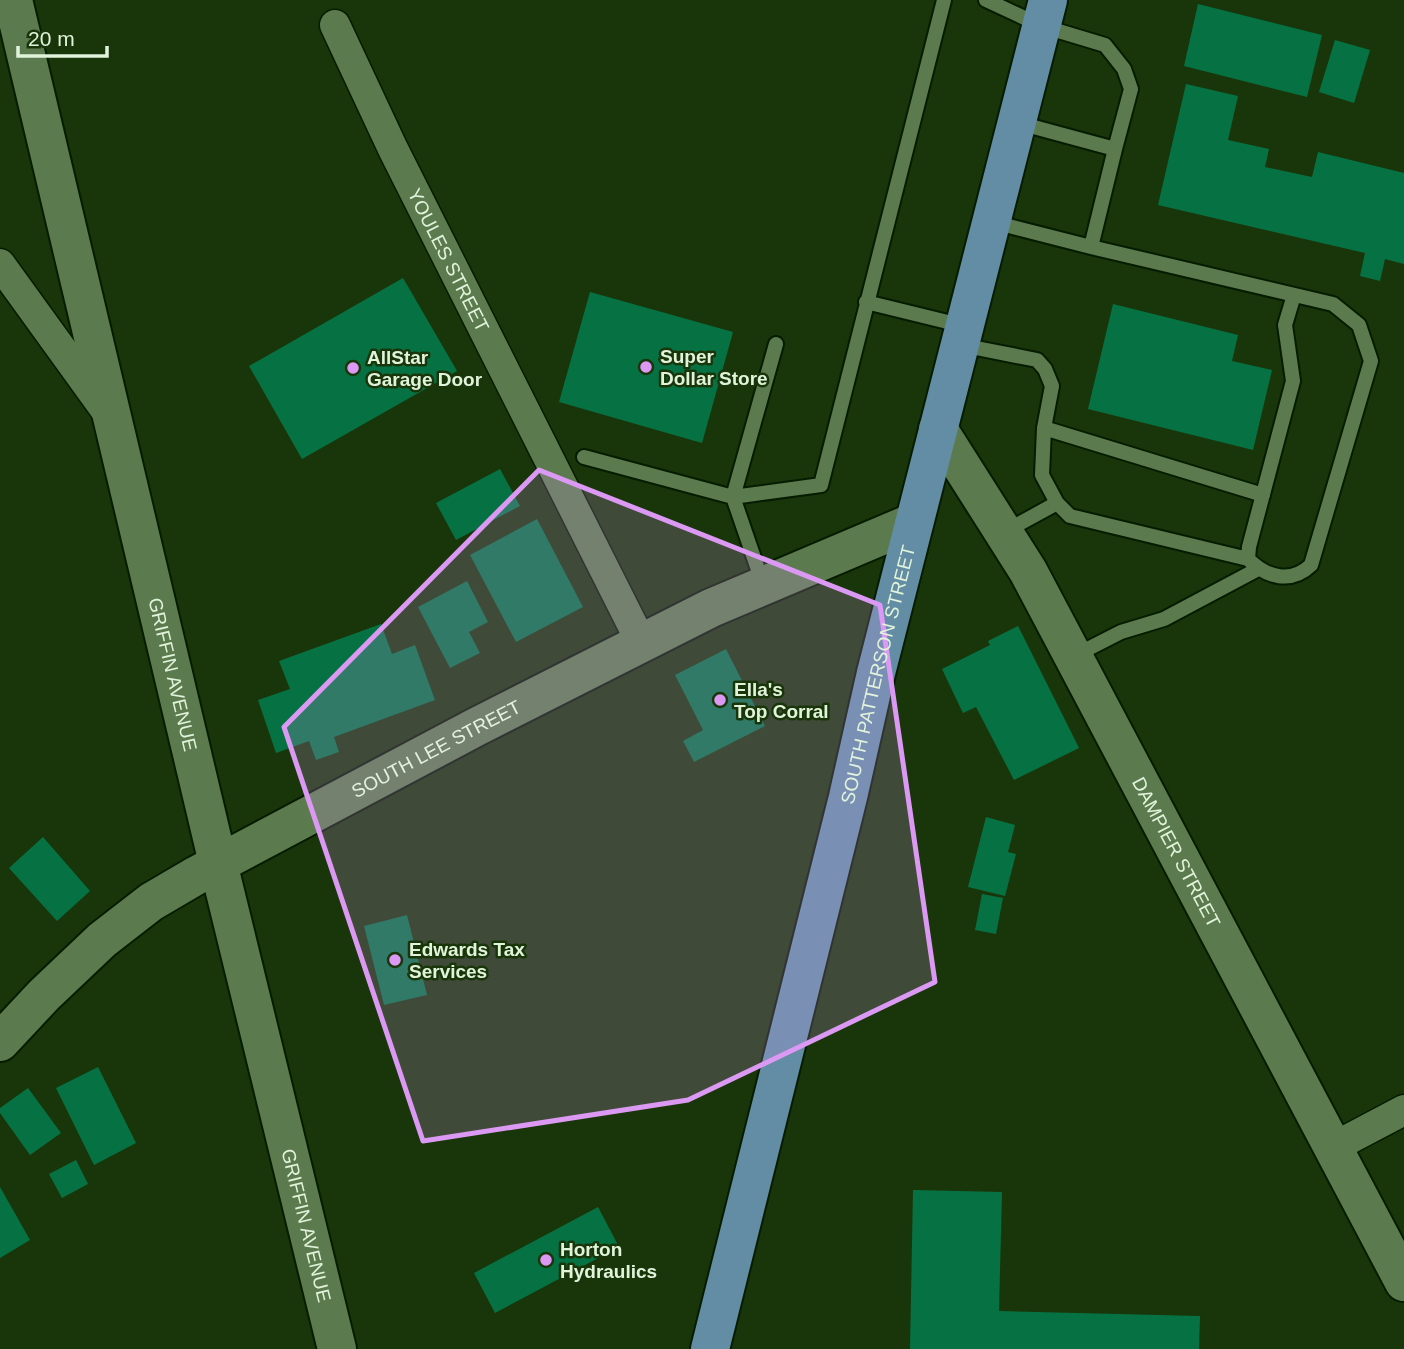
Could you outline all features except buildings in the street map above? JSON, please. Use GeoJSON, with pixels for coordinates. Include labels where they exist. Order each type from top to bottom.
{"type":"FeatureCollection","features":[{"type":"Feature","properties":{"kind":"main road","name":"GRIFFIN AVENUE"},"geometry":{"type":"LineString","coordinates":[[13,0],[218,863],[337,1349]]}},
{"type":"Feature","properties":{"kind":"main road","name":"SOUTH PATTERSON STREET"},"geometry":{"type":"LineString","coordinates":[[710,1349],[914,522],[1045,13]]}},
{"type":"Feature","properties":{"kind":"main road","name":"DAMPIER STREET"},"geometry":{"type":"LineString","coordinates":[[938,429],[1028,571],[1404,1282]]}},
{"type":"Feature","properties":{"kind":"main road","name":"SOUTH LEE STREET"},"geometry":{"type":"LineString","coordinates":[[0,1042],[44,995],[102,940],[150,902],[218,863],[711,608],[914,522]]}},
{"type":"Feature","properties":{"kind":"street","name":"YOULES STREET"},"geometry":{"type":"LineString","coordinates":[[335,24],[399,161],[642,644]]}},
{"type":"Feature","properties":{"kind":"street"},"geometry":{"type":"LineString","coordinates":[[0,264],[112,418]]}},
{"type":"Feature","properties":{"kind":"street"},"geometry":{"type":"LineString","coordinates":[[1332,1148],[1404,1110]]}},
{"type":"Feature","properties":{"kind":"lane"},"geometry":{"type":"LineString","coordinates":[[584,457],[733,497],[821,485],[944,0]]}},
{"type":"Feature","properties":{"kind":"lane"},"geometry":{"type":"LineString","coordinates":[[986,0],[1045,13],[1105,46],[1124,69],[1131,89],[1091,247]]}},
{"type":"Feature","properties":{"kind":"lane"},"geometry":{"type":"LineString","coordinates":[[1017,123],[1115,149]]}},
{"type":"Feature","properties":{"kind":"lane"},"geometry":{"type":"LineString","coordinates":[[866,302],[1037,360],[1045,369],[1052,386],[1044,428],[1042,475],[1057,503],[1070,516],[1253,564],[1283,578],[1300,575],[1311,565],[1371,361],[1359,325],[1334,304],[992,222]]}},
{"type":"Feature","properties":{"kind":"lane"},"geometry":{"type":"LineString","coordinates":[[1253,564],[1249,547],[1293,381],[1285,325],[1294,295]]}},
{"type":"Feature","properties":{"kind":"lane"},"geometry":{"type":"LineString","coordinates":[[763,586],[733,497],[776,344]]}},
{"type":"Feature","properties":{"kind":"lane"},"geometry":{"type":"LineString","coordinates":[[1044,428],[1263,495]]}},
{"type":"Feature","properties":{"kind":"lane"},"geometry":{"type":"LineString","coordinates":[[1004,533],[1057,503]]}},
{"type":"Feature","properties":{"kind":"lane"},"geometry":{"type":"LineString","coordinates":[[1073,656],[1121,632],[1164,620],[1253,564]]}},
{"type":"Feature","properties":{"kind":"highlighted area"},"geometry":{"type":"Polygon","coordinates":[[[539,470],[880,605],[935,982],[688,1100],[423,1141],[284,727],[539,470]]]}},
{"type":"Feature","properties":{"kind":"place","name":"Super Dollar Store"},"geometry":{"type":"Point","coordinates":[646,367]}},
{"type":"Feature","properties":{"kind":"place","name":"AllStar Garage Door"},"geometry":{"type":"Point","coordinates":[353,368]}},
{"type":"Feature","properties":{"kind":"place","name":"Ella's Top Corral"},"geometry":{"type":"Point","coordinates":[720,700]}},
{"type":"Feature","properties":{"kind":"place","name":"Edwards Tax Services"},"geometry":{"type":"Point","coordinates":[395,960]}},
{"type":"Feature","properties":{"kind":"place","name":"Horton Hydraulics"},"geometry":{"type":"Point","coordinates":[546,1260]}}]}
